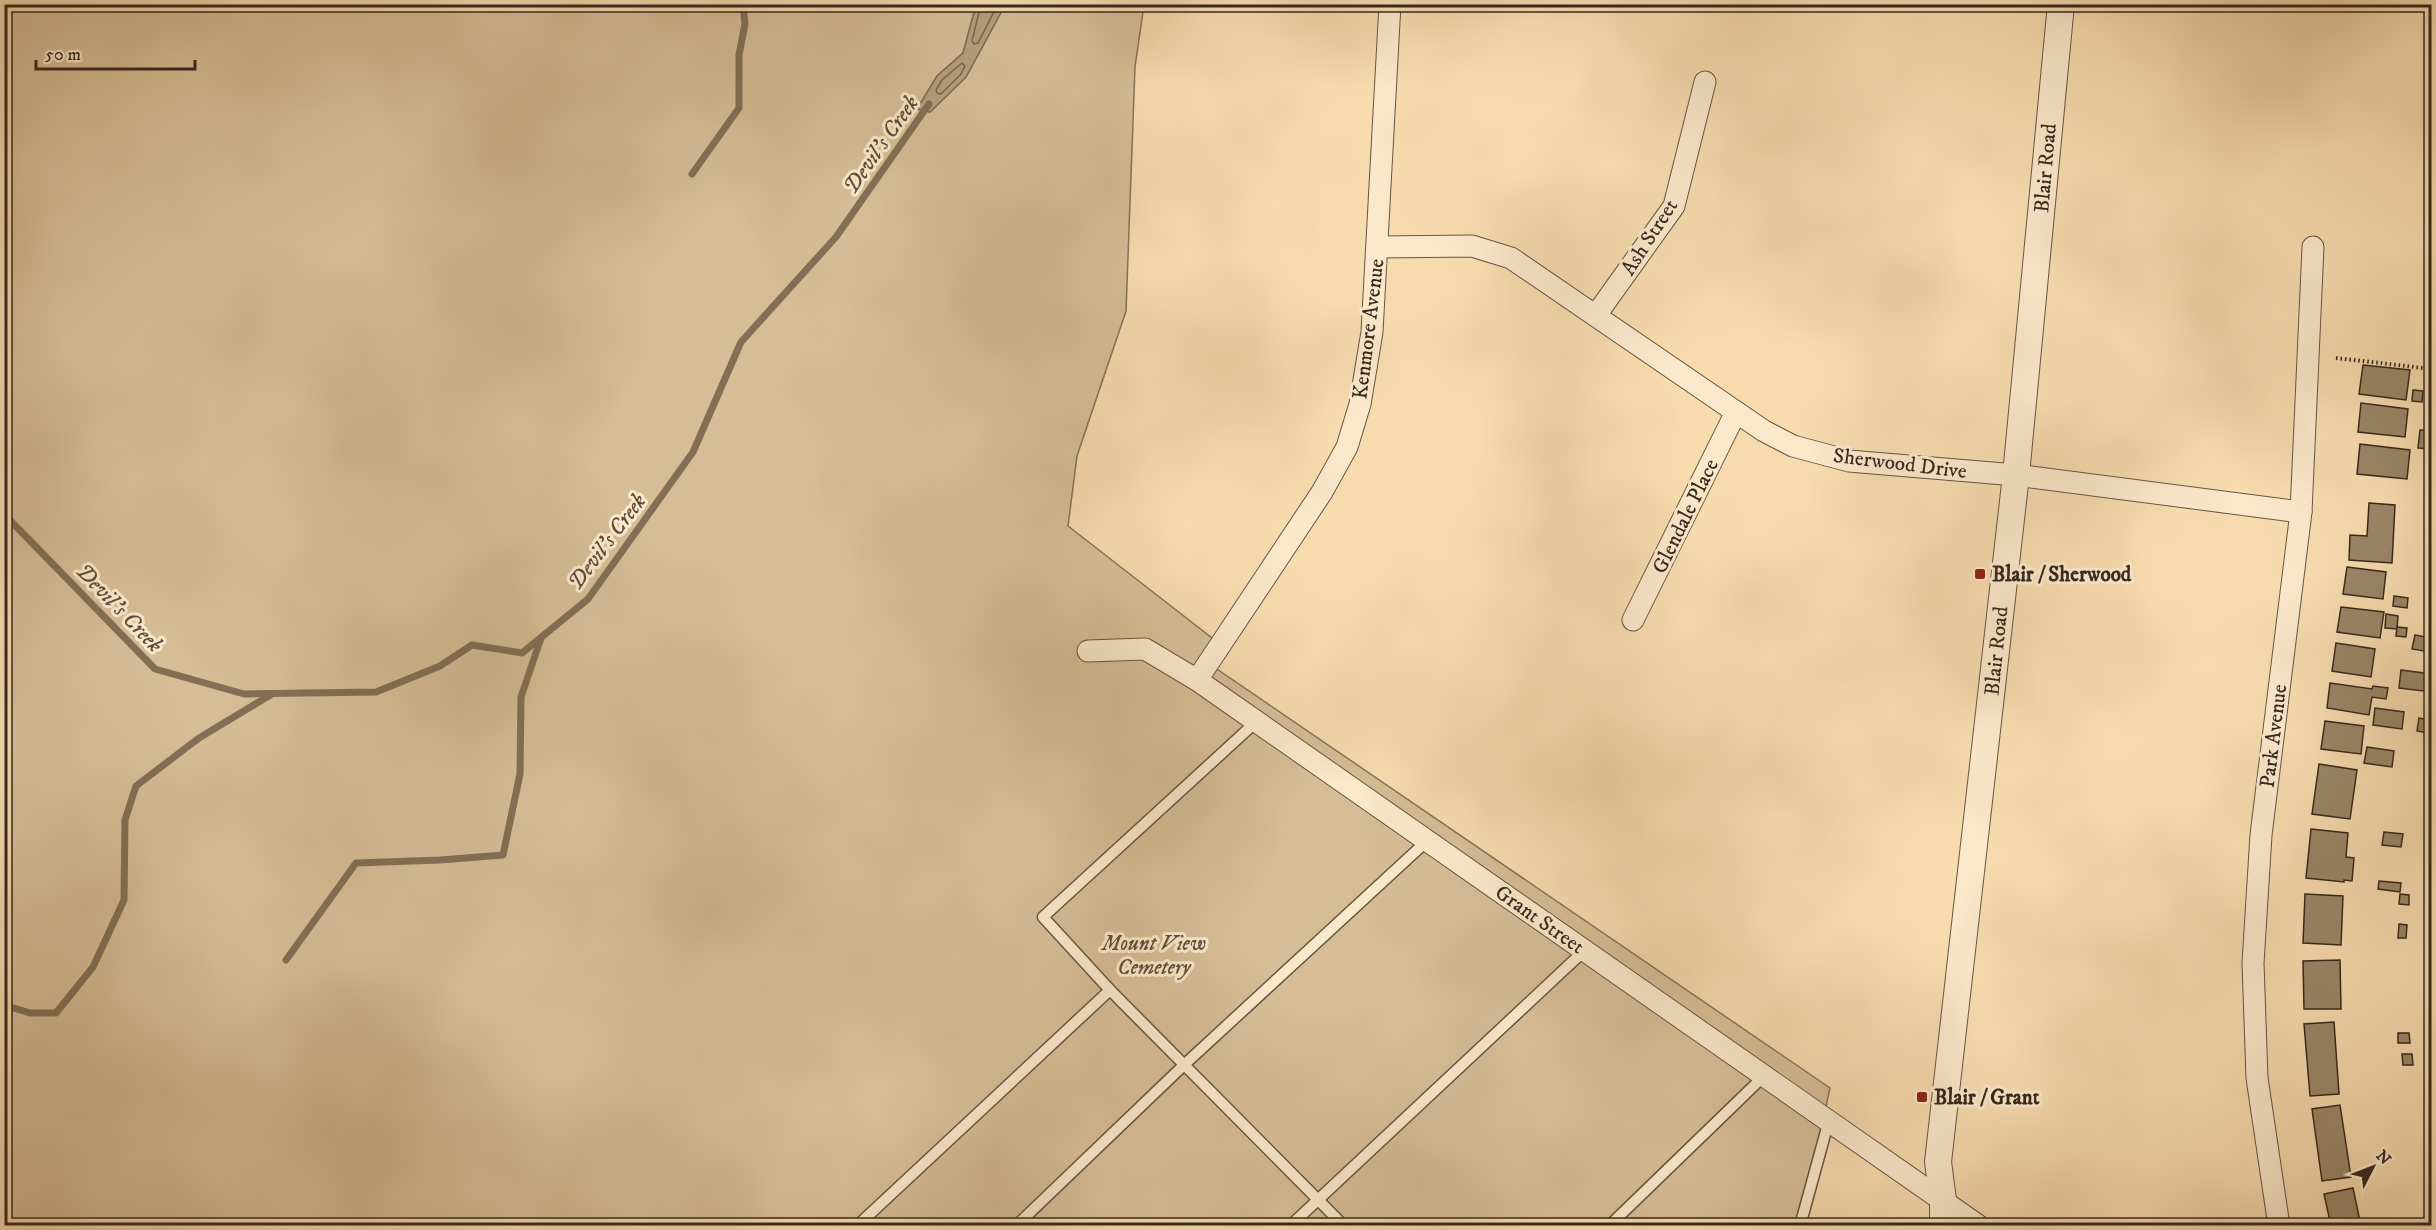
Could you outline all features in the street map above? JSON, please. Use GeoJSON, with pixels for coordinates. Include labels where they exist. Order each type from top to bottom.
{"type":"FeatureCollection","features":[{"type":"Feature","properties":{"kind":"street","name":"Kenmore Avenue"},"geometry":{"type":"LineString","coordinates":[[1197,680],[1322,492],[1347,447],[1360,404],[1372,332],[1390,4]]}},
{"type":"Feature","properties":{"kind":"street","name":"Blair Road"},"geometry":{"type":"LineString","coordinates":[[1943,1226],[1943,1200],[1938,1162],[2016,475],[2061,4]]}},
{"type":"Feature","properties":{"kind":"street","name":"Ash Street"},"geometry":{"type":"LineString","coordinates":[[1596,315],[1674,206],[1705,82]]}},
{"type":"Feature","properties":{"kind":"street","name":"Sherwood Drive"},"geometry":{"type":"LineString","coordinates":[[1378,247],[1472,246],[1511,258],[1737,412],[1793,446],[1849,461],[2016,475],[2301,512]]}},
{"type":"Feature","properties":{"kind":"street","name":"Park Avenue"},"geometry":{"type":"LineString","coordinates":[[2279,1226],[2257,1078],[2253,963],[2261,835],[2301,512],[2313,247]]}},
{"type":"Feature","properties":{"kind":"street","name":"Glendale Place"},"geometry":{"type":"LineString","coordinates":[[1633,620],[1737,412]]}},
{"type":"Feature","properties":{"kind":"street","name":"Grant Street"},"geometry":{"type":"LineString","coordinates":[[1088,651],[1145,649],[1197,680],[1979,1226]]}},
{"type":"Feature","properties":{"kind":"lane"},"geometry":{"type":"LineString","coordinates":[[1257,720],[1043,917],[1110,990],[1344,1226]]}},
{"type":"Feature","properties":{"kind":"lane"},"geometry":{"type":"LineString","coordinates":[[1016,1226],[1185,1064],[1428,840]]}},
{"type":"Feature","properties":{"kind":"lane"},"geometry":{"type":"LineString","coordinates":[[1290,1226],[1585,950]]}},
{"type":"Feature","properties":{"kind":"lane"},"geometry":{"type":"LineString","coordinates":[[857,1226],[1110,990]]}},
{"type":"Feature","properties":{"kind":"lane"},"geometry":{"type":"LineString","coordinates":[[1609,1226],[1764,1076]]}},
{"type":"Feature","properties":{"kind":"lane"},"geometry":{"type":"LineString","coordinates":[[1800,1226],[1829,1120]]}},
{"type":"Feature","properties":{"kind":"path"},"geometry":{"type":"LineString","coordinates":[[2336,358],[2432,369]]}},
{"type":"Feature","properties":{"kind":"green space","name":"Mount View Cemetery"},"geometry":{"type":"Polygon","coordinates":[[[4,5],[976,5],[963,53],[937,76],[917,109],[930,112],[966,77],[1005,5],[1144,5],[1135,67],[1126,311],[1077,456],[1068,526],[1221,645],[1211,665],[1830,1088],[1800,1225],[5,1225],[4,5]]]}},
{"type":"Feature","properties":{"kind":"water"},"geometry":{"type":"Polygon","coordinates":[[[976,5],[1005,5],[966,77],[930,112],[917,109],[937,76],[963,53],[976,5]]]}},
{"type":"Feature","properties":{"kind":"building"},"geometry":{"type":"Polygon","coordinates":[[[2363,365],[2410,370],[2406,400],[2359,394],[2363,365]]]}},
{"type":"Feature","properties":{"kind":"building"},"geometry":{"type":"Polygon","coordinates":[[[2413,390],[2423,391],[2422,402],[2412,401],[2413,390]]]}},
{"type":"Feature","properties":{"kind":"building"},"geometry":{"type":"Polygon","coordinates":[[[2361,403],[2408,409],[2405,437],[2358,432],[2361,403]]]}},
{"type":"Feature","properties":{"kind":"building"},"geometry":{"type":"Polygon","coordinates":[[[2420,430],[2432,431],[2432,449],[2418,448],[2420,430]]]}},
{"type":"Feature","properties":{"kind":"building"},"geometry":{"type":"Polygon","coordinates":[[[2360,444],[2410,450],[2407,479],[2357,474],[2360,444]]]}},
{"type":"Feature","properties":{"kind":"building"},"geometry":{"type":"Polygon","coordinates":[[[2369,503],[2395,505],[2392,563],[2349,560],[2350,535],[2367,536],[2369,503]]]}},
{"type":"Feature","properties":{"kind":"building"},"geometry":{"type":"Polygon","coordinates":[[[2347,567],[2386,572],[2383,599],[2343,594],[2347,567]]]}},
{"type":"Feature","properties":{"kind":"building"},"geometry":{"type":"Polygon","coordinates":[[[2394,596],[2408,598],[2407,608],[2393,606],[2394,596]]]}},
{"type":"Feature","properties":{"kind":"building"},"geometry":{"type":"Polygon","coordinates":[[[2341,607],[2384,612],[2380,638],[2337,632],[2341,607]]]}},
{"type":"Feature","properties":{"kind":"building"},"geometry":{"type":"Polygon","coordinates":[[[2386,614],[2398,616],[2397,629],[2385,628],[2386,614]]]}},
{"type":"Feature","properties":{"kind":"building"},"geometry":{"type":"Polygon","coordinates":[[[2397,627],[2407,628],[2406,637],[2396,636],[2397,627]]]}},
{"type":"Feature","properties":{"kind":"building"},"geometry":{"type":"Polygon","coordinates":[[[2415,635],[2432,638],[2430,652],[2412,649],[2415,635]]]}},
{"type":"Feature","properties":{"kind":"building"},"geometry":{"type":"Polygon","coordinates":[[[2336,643],[2375,649],[2371,677],[2332,671],[2336,643]]]}},
{"type":"Feature","properties":{"kind":"building"},"geometry":{"type":"Polygon","coordinates":[[[2401,670],[2432,674],[2432,692],[2399,688],[2401,670]]]}},
{"type":"Feature","properties":{"kind":"building"},"geometry":{"type":"Polygon","coordinates":[[[2330,683],[2372,689],[2373,686],[2388,688],[2386,699],[2372,697],[2369,715],[2327,708],[2330,683]]]}},
{"type":"Feature","properties":{"kind":"building"},"geometry":{"type":"Polygon","coordinates":[[[2375,708],[2404,712],[2402,729],[2373,725],[2375,708]]]}},
{"type":"Feature","properties":{"kind":"building"},"geometry":{"type":"Polygon","coordinates":[[[2419,718],[2430,720],[2428,733],[2417,731],[2419,718]]]}},
{"type":"Feature","properties":{"kind":"building"},"geometry":{"type":"Polygon","coordinates":[[[2325,721],[2364,726],[2361,754],[2321,749],[2325,721]]]}},
{"type":"Feature","properties":{"kind":"building"},"geometry":{"type":"Polygon","coordinates":[[[2367,747],[2394,751],[2392,767],[2364,763],[2367,747]]]}},
{"type":"Feature","properties":{"kind":"building"},"geometry":{"type":"Polygon","coordinates":[[[2319,764],[2357,770],[2350,819],[2312,814],[2319,764]]]}},
{"type":"Feature","properties":{"kind":"building"},"geometry":{"type":"Polygon","coordinates":[[[2311,829],[2348,833],[2346,857],[2354,858],[2352,881],[2306,878],[2311,829]]]}},
{"type":"Feature","properties":{"kind":"building"},"geometry":{"type":"Polygon","coordinates":[[[2384,832],[2403,834],[2401,847],[2382,845],[2384,832]]]}},
{"type":"Feature","properties":{"kind":"building"},"geometry":{"type":"Polygon","coordinates":[[[2379,881],[2401,883],[2400,892],[2378,889],[2379,881]]]}},
{"type":"Feature","properties":{"kind":"building"},"geometry":{"type":"Polygon","coordinates":[[[2305,894],[2343,896],[2341,945],[2303,943],[2305,894]]]}},
{"type":"Feature","properties":{"kind":"building"},"geometry":{"type":"Polygon","coordinates":[[[2400,894],[2409,895],[2409,905],[2399,904],[2400,894]]]}},
{"type":"Feature","properties":{"kind":"building"},"geometry":{"type":"Polygon","coordinates":[[[2399,924],[2407,925],[2406,938],[2398,938],[2399,924]]]}},
{"type":"Feature","properties":{"kind":"building"},"geometry":{"type":"Polygon","coordinates":[[[2340,960],[2341,1009],[2304,1009],[2303,961],[2340,960]]]}},
{"type":"Feature","properties":{"kind":"building"},"geometry":{"type":"Polygon","coordinates":[[[2334,1022],[2339,1094],[2310,1096],[2304,1024],[2334,1022]]]}},
{"type":"Feature","properties":{"kind":"building"},"geometry":{"type":"Polygon","coordinates":[[[2398,1033],[2409,1033],[2410,1043],[2398,1043],[2398,1033]]]}},
{"type":"Feature","properties":{"kind":"building"},"geometry":{"type":"Polygon","coordinates":[[[2402,1054],[2412,1054],[2413,1065],[2403,1065],[2402,1054]]]}},
{"type":"Feature","properties":{"kind":"building"},"geometry":{"type":"Polygon","coordinates":[[[2340,1105],[2351,1177],[2322,1181],[2312,1109],[2340,1105]]]}},
{"type":"Feature","properties":{"kind":"building"},"geometry":{"type":"Polygon","coordinates":[[[2353,1188],[2361,1226],[2331,1226],[2324,1194],[2353,1188]]]}},
{"type":"Feature","properties":{"kind":"waterway"},"geometry":{"type":"LineString","coordinates":[[692,174],[739,108],[739,55],[745,24],[743,4]]}},
{"type":"Feature","properties":{"kind":"waterway","name":"Devil's Creek"},"geometry":{"type":"LineString","coordinates":[[4,514],[155,669],[244,694],[376,692],[440,666],[472,645],[522,653],[588,599],[693,452],[741,342],[836,237],[929,104]]}},
{"type":"Feature","properties":{"kind":"waterway"},"geometry":{"type":"LineString","coordinates":[[286,960],[356,863],[503,855],[520,774],[521,697],[541,638]]}},
{"type":"Feature","properties":{"kind":"waterway"},"geometry":{"type":"LineString","coordinates":[[4,1005],[30,1013],[56,1013],[93,967],[124,900],[125,820],[136,786],[199,738],[272,694]]}},
{"type":"Feature","properties":{"kind":"place","name":"Blair / Sherwood"},"geometry":{"type":"Point","coordinates":[1980,574]}},
{"type":"Feature","properties":{"kind":"place","name":"Blair / Grant"},"geometry":{"type":"Point","coordinates":[1922,1097]}}]}
